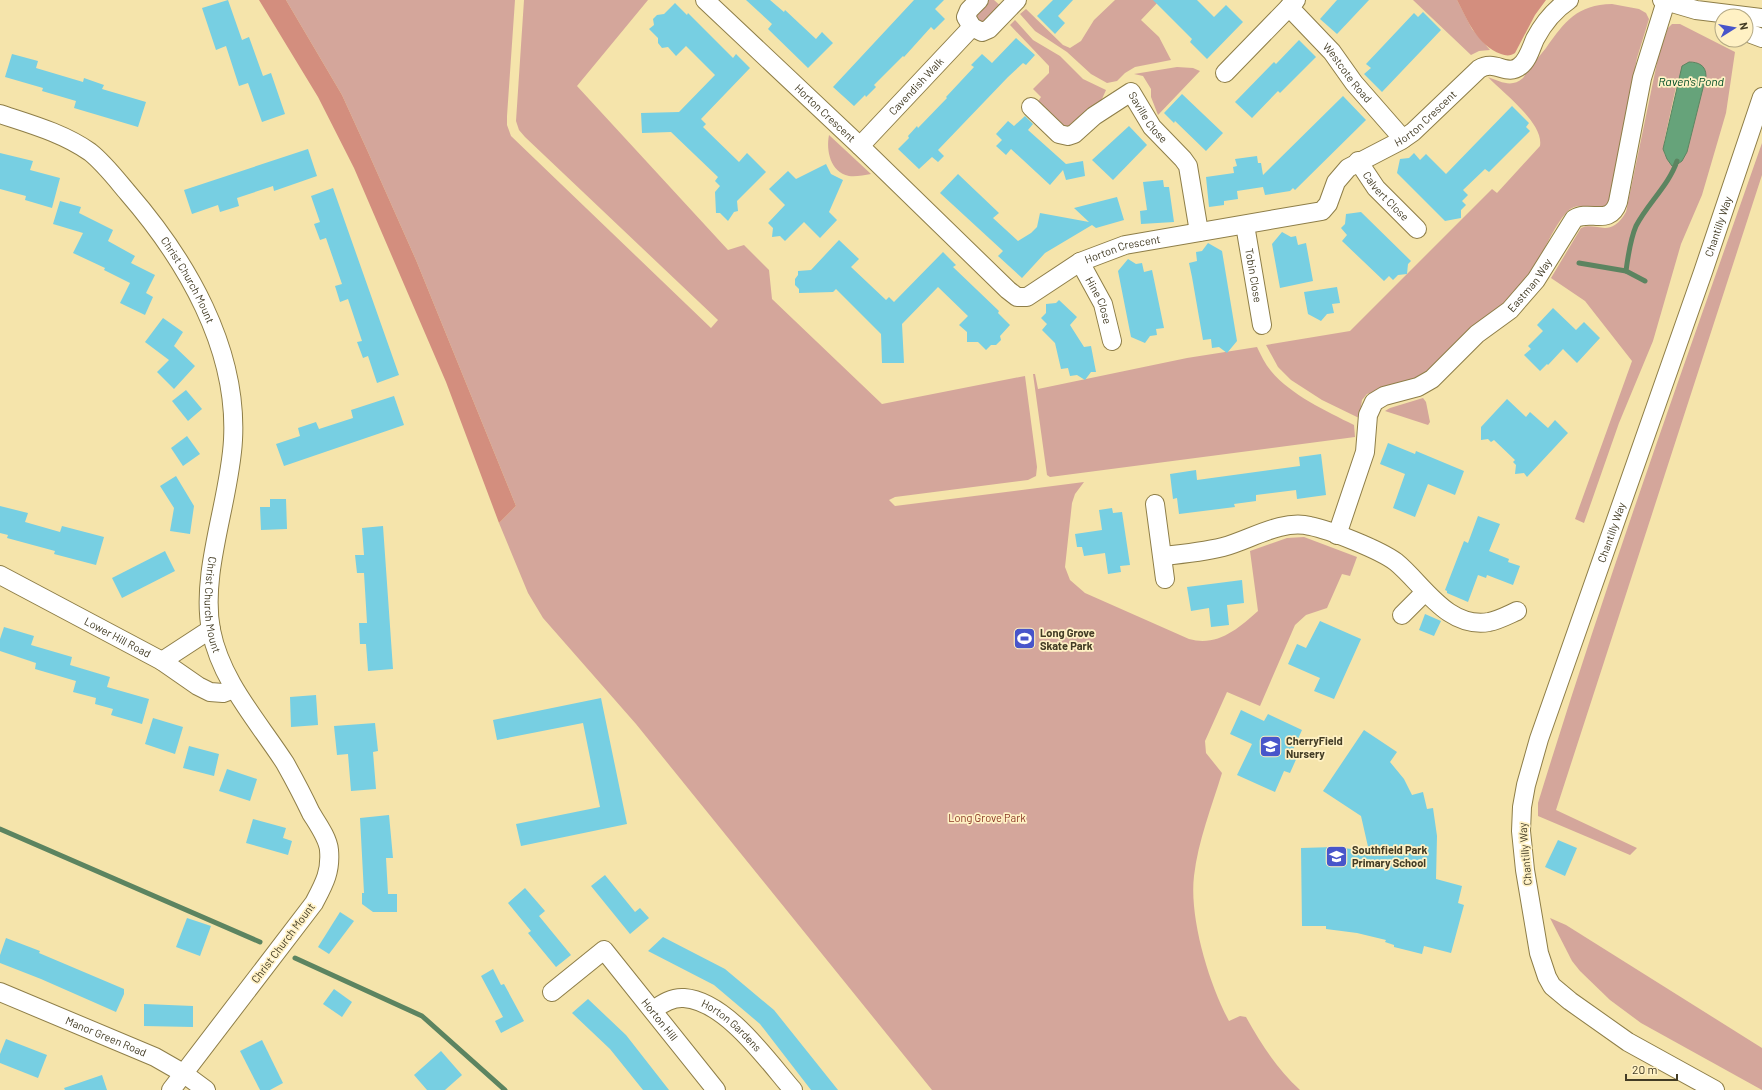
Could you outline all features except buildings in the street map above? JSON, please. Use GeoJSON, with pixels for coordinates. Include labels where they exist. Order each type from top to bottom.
{"type":"FeatureCollection","features":[{"type":"Feature","properties":{"kind":"street","name":"Horton Crescent"},"geometry":{"type":"LineString","coordinates":[[705,0],[860,146],[1008,290],[1017,297],[1023,298],[1030,296],[1080,262],[1125,245],[1322,211],[1328,204],[1334,186],[1348,168],[1358,161],[1403,139],[1418,128],[1483,66],[1492,65],[1510,70],[1520,67],[1527,57],[1542,26],[1556,10],[1569,0]]}},
{"type":"Feature","properties":{"kind":"street"},"geometry":{"type":"LineString","coordinates":[[979,0],[967,15],[968,22],[972,27],[979,31],[986,31],[1017,0]]}},
{"type":"Feature","properties":{"kind":"street"},"geometry":{"type":"LineString","coordinates":[[1664,1],[1696,10],[1714,18]]}},
{"type":"Feature","properties":{"kind":"street","name":"Eastman Way"},"geometry":{"type":"LineString","coordinates":[[1337,535],[1365,452],[1367,421],[1370,409],[1374,402],[1384,396],[1424,384],[1436,376],[1471,340],[1522,298],[1536,280],[1574,219],[1583,215],[1605,216],[1615,210],[1618,202],[1642,78],[1664,1]]}},
{"type":"Feature","properties":{"kind":"street"},"geometry":{"type":"LineString","coordinates":[[1225,73],[1293,4]]}},
{"type":"Feature","properties":{"kind":"street","name":"Westcote Road"},"geometry":{"type":"LineString","coordinates":[[1293,4],[1332,52],[1354,83],[1403,139]]}},
{"type":"Feature","properties":{"kind":"street"},"geometry":{"type":"LineString","coordinates":[[1696,10],[1762,18]]}},
{"type":"Feature","properties":{"kind":"street","name":"Cavendish Walk"},"geometry":{"type":"LineString","coordinates":[[860,146],[972,27]]}},
{"type":"Feature","properties":{"kind":"street","name":"Saville Close"},"geometry":{"type":"LineString","coordinates":[[1032,107],[1059,134],[1068,136],[1074,134],[1094,116],[1135,89],[1152,127],[1188,166],[1199,232]]}},
{"type":"Feature","properties":{"kind":"street","name":"Chantilly Way"},"geometry":{"type":"LineString","coordinates":[[1715,1090],[1628,1042],[1570,1001],[1552,986],[1547,977],[1539,953],[1522,843],[1522,807],[1529,774],[1539,739],[1703,272],[1762,96]]}},
{"type":"Feature","properties":{"kind":"street","name":"Christ Church Mount"},"geometry":{"type":"LineString","coordinates":[[0,114],[62,136],[91,153],[142,209],[172,250],[196,291],[211,324],[224,362],[232,400],[233,438],[231,469],[211,574],[208,601],[211,629],[220,662],[234,689],[285,764],[329,848],[328,875],[314,903],[171,1090]]}},
{"type":"Feature","properties":{"kind":"street","name":"Calvert Close"},"geometry":{"type":"LineString","coordinates":[[1358,161],[1376,188],[1417,229]]}},
{"type":"Feature","properties":{"kind":"street","name":"Tobin Close"},"geometry":{"type":"LineString","coordinates":[[1245,225],[1262,325]]}},
{"type":"Feature","properties":{"kind":"street","name":"Hine Close"},"geometry":{"type":"LineString","coordinates":[[1080,262],[1103,304],[1112,341]]}},
{"type":"Feature","properties":{"kind":"street"},"geometry":{"type":"LineString","coordinates":[[1155,504],[1166,579]]}},
{"type":"Feature","properties":{"kind":"street"},"geometry":{"type":"LineString","coordinates":[[1163,556],[1217,549],[1292,524],[1310,526],[1337,535],[1392,559],[1425,592],[1450,613],[1470,620],[1490,622],[1518,611]]}},
{"type":"Feature","properties":{"kind":"street","name":"Lower Hill Road"},"geometry":{"type":"LineString","coordinates":[[0,575],[162,661],[198,686],[210,692],[223,693],[234,689]]}},
{"type":"Feature","properties":{"kind":"street"},"geometry":{"type":"LineString","coordinates":[[1402,614],[1425,592]]}},
{"type":"Feature","properties":{"kind":"street"},"geometry":{"type":"LineString","coordinates":[[162,661],[211,629]]}},
{"type":"Feature","properties":{"kind":"street","name":"Horton Hill"},"geometry":{"type":"LineString","coordinates":[[552,992],[604,950],[716,1090]]}},
{"type":"Feature","properties":{"kind":"street","name":"Manor Green Road"},"geometry":{"type":"LineString","coordinates":[[0,992],[155,1057],[183,1073],[206,1090]]}},
{"type":"Feature","properties":{"kind":"street","name":"Horton Gardens"},"geometry":{"type":"LineString","coordinates":[[653,1010],[667,1001],[684,998],[705,1003],[726,1018],[758,1049],[792,1090]]}},
{"type":"Feature","properties":{"kind":"green space","name":"Long Grove Park"},"geometry":{"type":"Polygon","coordinates":[[[286,0],[515,0],[507,116],[507,125],[511,136],[711,328],[718,320],[525,137],[519,130],[516,121],[524,0],[648,0],[577,86],[728,250],[744,245],[769,270],[772,299],[882,404],[1025,376],[1037,467],[1036,476],[1028,480],[895,497],[889,500],[895,506],[1084,482],[1075,494],[1072,503],[1065,567],[1070,580],[1085,593],[1189,639],[1199,641],[1209,641],[1226,635],[1243,624],[1258,611],[1250,551],[1287,538],[1304,537],[1357,557],[1350,576],[1342,574],[1327,608],[1306,615],[1295,625],[1260,706],[1227,692],[1205,741],[1206,753],[1222,773],[1202,837],[1194,876],[1193,893],[1202,950],[1214,989],[1229,1021],[1240,1016],[1246,1017],[1270,1056],[1284,1074],[1300,1090],[932,1090],[636,724],[543,618],[528,593],[499,523],[516,506],[416,260],[342,95],[286,0]]]}},
{"type":"Feature","properties":{"kind":"green space"},"geometry":{"type":"Polygon","coordinates":[[[985,0],[994,0],[1003,8],[990,22],[981,23],[976,18],[976,10],[985,0]]]}},
{"type":"Feature","properties":{"kind":"green space"},"geometry":{"type":"Polygon","coordinates":[[[1115,0],[1160,0],[1141,20],[1159,37],[1171,60],[1135,67],[1125,73],[1117,81],[1107,83],[1091,74],[1067,52],[1035,31],[1020,14],[1026,9],[1063,45],[1070,48],[1081,41],[1094,20],[1115,0]]]}},
{"type":"Feature","properties":{"kind":"green space"},"geometry":{"type":"Polygon","coordinates":[[[1413,0],[1457,0],[1472,29],[1490,50],[1479,51],[1471,55],[1413,0]]]}},
{"type":"Feature","properties":{"kind":"green space"},"geometry":{"type":"Polygon","coordinates":[[[1612,4],[1639,9],[1646,13],[1649,19],[1637,58],[1608,204],[1598,208],[1582,206],[1576,207],[1566,213],[1525,279],[1498,310],[1429,371],[1407,382],[1367,394],[1362,400],[1359,418],[1322,400],[1291,380],[1278,367],[1266,345],[1350,331],[1492,189],[1497,193],[1540,146],[1540,137],[1529,118],[1488,77],[1506,83],[1515,83],[1519,81],[1523,78],[1559,30],[1573,16],[1590,8],[1612,4]]]}},
{"type":"Feature","properties":{"kind":"green space"},"geometry":{"type":"Polygon","coordinates":[[[1015,20],[1033,40],[1060,56],[1083,79],[1106,90],[1098,108],[1091,107],[1079,117],[1078,125],[1068,131],[1037,103],[1041,97],[1033,89],[1049,73],[1049,66],[1010,25],[1015,20]]]}},
{"type":"Feature","properties":{"kind":"green space"},"geometry":{"type":"Polygon","coordinates":[[[1672,24],[1680,24],[1714,41],[1714,48],[1727,48],[1735,52],[1726,113],[1702,195],[1681,244],[1653,341],[1619,423],[1584,523],[1575,519],[1632,361],[1585,301],[1551,278],[1581,228],[1593,226],[1609,228],[1620,220],[1626,212],[1659,53],[1668,28],[1672,24]],[[1706,76],[1678,78],[1664,142],[1664,153],[1670,163],[1678,165],[1687,152],[1706,76]]]}},
{"type":"Feature","properties":{"kind":"green space"},"geometry":{"type":"Polygon","coordinates":[[[1177,67],[1193,68],[1200,71],[1158,115],[1151,97],[1151,89],[1143,76],[1134,74],[1177,67]]]}},
{"type":"Feature","properties":{"kind":"green space"},"geometry":{"type":"Polygon","coordinates":[[[829,135],[871,174],[849,176],[837,170],[829,154],[829,135]]]}},
{"type":"Feature","properties":{"kind":"green space"},"geometry":{"type":"Polygon","coordinates":[[[1762,143],[1762,175],[1556,810],[1637,848],[1630,855],[1538,816],[1538,803],[1618,555],[1762,143]]]}},
{"type":"Feature","properties":{"kind":"green space"},"geometry":{"type":"Polygon","coordinates":[[[1257,347],[1271,371],[1279,380],[1288,388],[1310,402],[1354,425],[1355,437],[1050,477],[1047,475],[1033,374],[1035,374],[1038,389],[1187,358],[1257,347]]]}},
{"type":"Feature","properties":{"kind":"green space"},"geometry":{"type":"Polygon","coordinates":[[[1423,398],[1426,402],[1430,422],[1428,425],[1385,411],[1390,408],[1423,398]]]}},
{"type":"Feature","properties":{"kind":"green space"},"geometry":{"type":"Polygon","coordinates":[[[1550,918],[1566,925],[1762,1048],[1762,1090],[1641,1023],[1610,1000],[1580,971],[1572,961],[1550,918]]]}},
{"type":"Feature","properties":{"kind":"shaded area"},"geometry":{"type":"Polygon","coordinates":[[[259,0],[286,0],[342,95],[416,260],[516,506],[499,523],[446,382],[354,168],[318,97],[259,0]]]}},
{"type":"Feature","properties":{"kind":"shaded area"},"geometry":{"type":"Polygon","coordinates":[[[1457,0],[1546,0],[1535,15],[1515,53],[1512,55],[1503,55],[1493,50],[1479,38],[1469,24],[1457,0]]]}},
{"type":"Feature","properties":{"kind":"water","name":"Raven's Pond"},"geometry":{"type":"Polygon","coordinates":[[[1689,62],[1701,65],[1705,69],[1706,76],[1687,152],[1682,161],[1675,166],[1672,166],[1663,149],[1682,66],[1689,62]]]}},
{"type":"Feature","properties":{"kind":"waterway"},"geometry":{"type":"LineString","coordinates":[[1645,281],[1626,271],[1632,237],[1636,226],[1664,186],[1677,161]]}},
{"type":"Feature","properties":{"kind":"waterway"},"geometry":{"type":"LineString","coordinates":[[1579,263],[1626,271]]}},
{"type":"Feature","properties":{"kind":"waterway"},"geometry":{"type":"LineString","coordinates":[[0,829],[260,942]]}},
{"type":"Feature","properties":{"kind":"waterway"},"geometry":{"type":"LineString","coordinates":[[295,958],[422,1016],[505,1090]]}},
{"type":"Feature","properties":{"kind":"place","name":"Long Grove Skate Park"},"geometry":{"type":"Point","coordinates":[1025,639]}},
{"type":"Feature","properties":{"kind":"place","name":"CherryField Nursery"},"geometry":{"type":"Point","coordinates":[1270,747]}},
{"type":"Feature","properties":{"kind":"place","name":"Southfield Park Primary School"},"geometry":{"type":"Point","coordinates":[1336,856]}}]}
